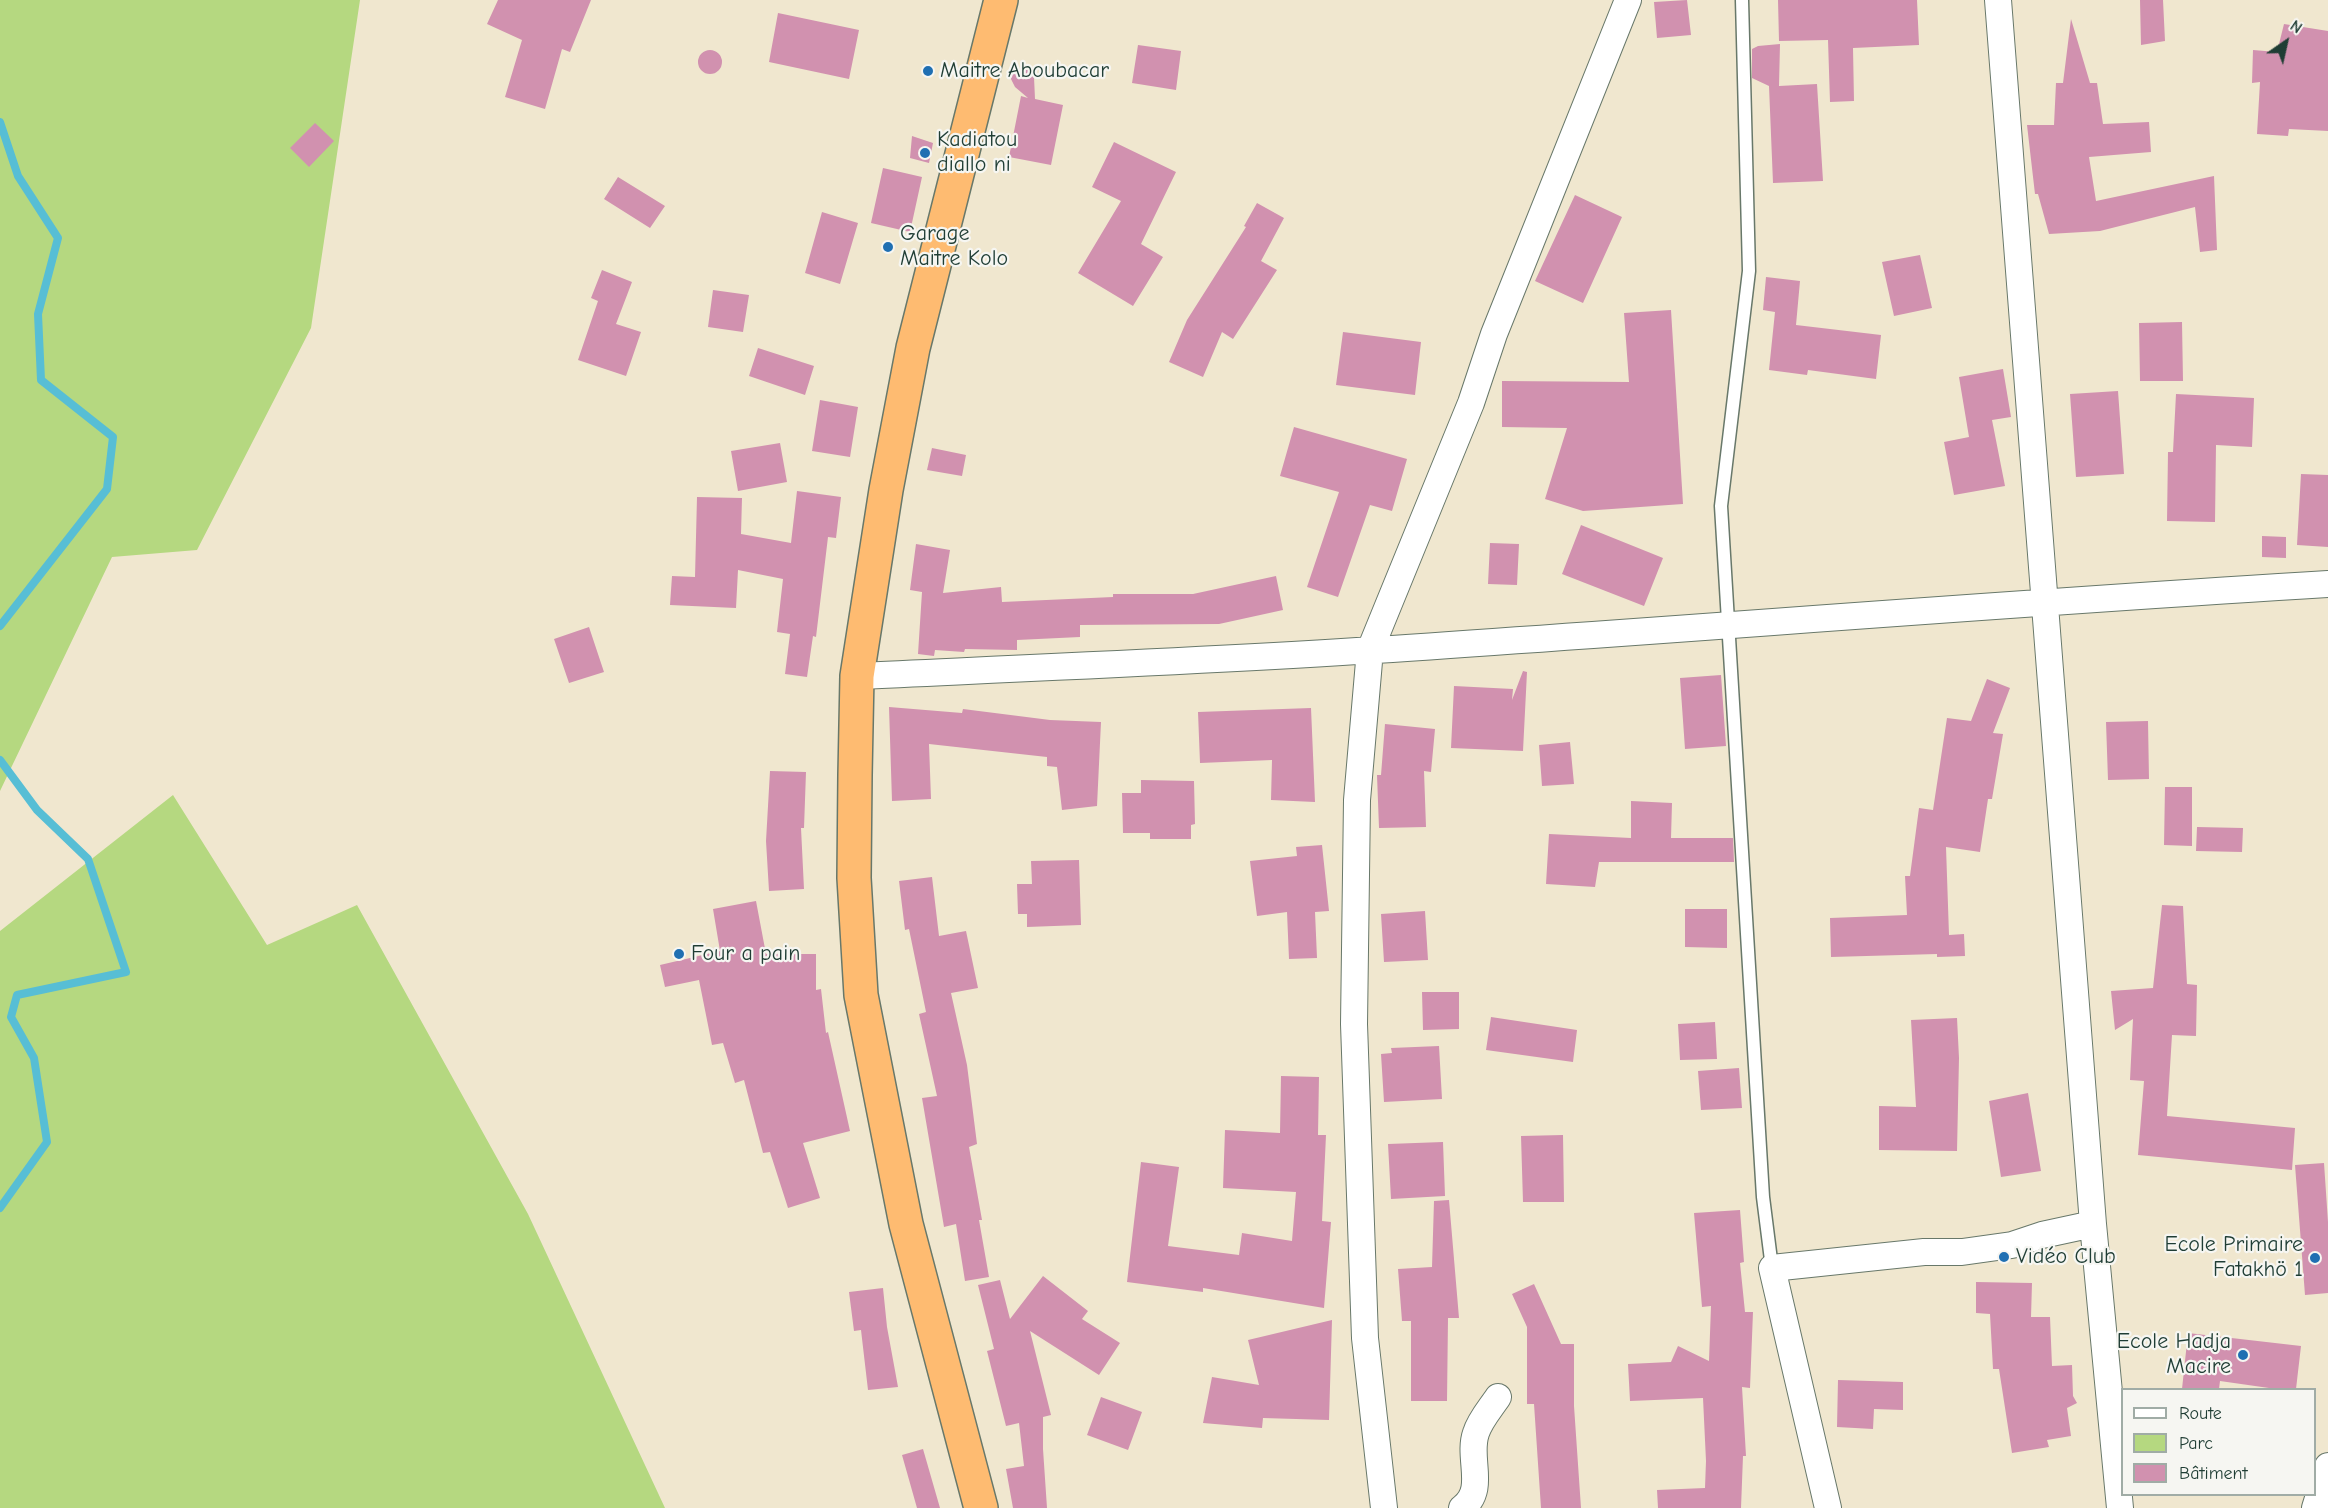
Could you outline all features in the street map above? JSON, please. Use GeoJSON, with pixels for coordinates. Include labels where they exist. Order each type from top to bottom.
{"type":"FeatureCollection","features":[{"type":"Feature","properties":{"kind":"highway"},"geometry":{"type":"LineString","coordinates":[[981,1508],[906,1224],[861,995],[854,878],[857,676],[886,490],[913,348],[1001,0]]}},
{"type":"Feature","properties":{"kind":"street"},"geometry":{"type":"LineString","coordinates":[[1384,1508],[1365,1338],[1354,1024],[1357,800],[1371,650],[1471,403],[1494,334],[1628,0]]}},
{"type":"Feature","properties":{"kind":"street"},"geometry":{"type":"LineString","coordinates":[[1998,0],[2093,1224],[2120,1508]]}},
{"type":"Feature","properties":{"kind":"street"},"geometry":{"type":"LineString","coordinates":[[857,676],[1371,650],[1730,626],[2046,601],[2328,584]]}},
{"type":"Feature","properties":{"kind":"street"},"geometry":{"type":"LineString","coordinates":[[1828,1508],[1772,1268],[2012,1245],[2042,1235],[2093,1224]]}},
{"type":"Feature","properties":{"kind":"street"},"geometry":{"type":"LineString","coordinates":[[1462,1508],[1471,1502],[1474,1488],[1475,1434],[1498,1397]]}},
{"type":"Feature","properties":{"kind":"street"},"geometry":{"type":"LineString","coordinates":[[2315,1508],[2328,1466]]}},
{"type":"Feature","properties":{"kind":"lane"},"geometry":{"type":"LineString","coordinates":[[1742,0],[1749,271],[1721,506],[1763,1197],[1772,1268]]}},
{"type":"Feature","properties":{"kind":"green space"},"geometry":{"type":"Polygon","coordinates":[[[0,0],[360,0],[311,328],[197,550],[112,557],[0,791],[0,0]]]}},
{"type":"Feature","properties":{"kind":"green space"},"geometry":{"type":"Polygon","coordinates":[[[173,795],[267,945],[357,905],[528,1214],[665,1508],[0,1508],[0,931],[173,795]]]}},
{"type":"Feature","properties":{"kind":"building"},"geometry":{"type":"Polygon","coordinates":[[[498,0],[591,0],[570,52],[562,49],[545,109],[505,97],[522,40],[487,24],[498,0]]]}},
{"type":"Feature","properties":{"kind":"building"},"geometry":{"type":"Polygon","coordinates":[[[1687,0],[1691,35],[1657,38],[1654,2],[1687,0]]]}},
{"type":"Feature","properties":{"kind":"building"},"geometry":{"type":"Polygon","coordinates":[[[1778,0],[1917,0],[1919,45],[1853,48],[1854,101],[1830,102],[1828,40],[1779,41],[1778,0]]]}},
{"type":"Feature","properties":{"kind":"building"},"geometry":{"type":"Polygon","coordinates":[[[2140,0],[2163,0],[2165,41],[2141,45],[2140,0]]]}},
{"type":"Feature","properties":{"kind":"building"},"geometry":{"type":"Polygon","coordinates":[[[778,13],[859,30],[849,79],[769,62],[778,13]]]}},
{"type":"Feature","properties":{"kind":"building"},"geometry":{"type":"Polygon","coordinates":[[[2071,19],[2090,83],[2097,83],[2103,124],[2149,122],[2151,152],[2089,157],[2096,201],[2214,176],[2217,250],[2200,252],[2195,207],[2100,231],[2049,234],[2038,194],[2035,194],[2027,125],[2054,125],[2056,83],[2063,83],[2071,19]]]}},
{"type":"Feature","properties":{"kind":"building"},"geometry":{"type":"Polygon","coordinates":[[[2284,24],[2328,31],[2328,131],[2289,129],[2288,136],[2257,134],[2260,82],[2252,83],[2253,50],[2277,52],[2284,24]]]}},
{"type":"Feature","properties":{"kind":"building"},"geometry":{"type":"Polygon","coordinates":[[[1780,44],[1779,86],[1817,84],[1823,181],[1773,183],[1769,86],[1752,78],[1752,49],[1758,46],[1780,44]]]}},
{"type":"Feature","properties":{"kind":"building"},"geometry":{"type":"Polygon","coordinates":[[[1138,45],[1181,51],[1176,90],[1132,83],[1138,45]]]}},
{"type":"Feature","properties":{"kind":"building"},"geometry":{"type":"Polygon","coordinates":[[[710,50],[718,54],[722,62],[718,70],[710,74],[702,70],[698,62],[702,54],[710,50]]]}},
{"type":"Feature","properties":{"kind":"building"},"geometry":{"type":"Polygon","coordinates":[[[1030,69],[1034,77],[1035,99],[1063,105],[1051,165],[1009,157],[1021,96],[1028,98],[1015,87],[1009,75],[1030,69]]]}},
{"type":"Feature","properties":{"kind":"building"},"geometry":{"type":"Polygon","coordinates":[[[315,123],[334,141],[309,167],[290,148],[315,123]]]}},
{"type":"Feature","properties":{"kind":"building"},"geometry":{"type":"Polygon","coordinates":[[[912,136],[933,143],[929,163],[910,158],[912,136]]]}},
{"type":"Feature","properties":{"kind":"building"},"geometry":{"type":"Polygon","coordinates":[[[1114,142],[1176,172],[1141,244],[1163,257],[1133,306],[1078,273],[1121,201],[1092,187],[1114,142]]]}},
{"type":"Feature","properties":{"kind":"building"},"geometry":{"type":"Polygon","coordinates":[[[883,168],[922,177],[910,232],[871,223],[883,168]]]}},
{"type":"Feature","properties":{"kind":"building"},"geometry":{"type":"Polygon","coordinates":[[[618,177],[665,206],[650,228],[604,199],[618,177]]]}},
{"type":"Feature","properties":{"kind":"building"},"geometry":{"type":"Polygon","coordinates":[[[1575,195],[1622,217],[1583,303],[1535,281],[1575,195]]]}},
{"type":"Feature","properties":{"kind":"building"},"geometry":{"type":"Polygon","coordinates":[[[1257,203],[1284,218],[1261,261],[1277,270],[1233,339],[1222,332],[1203,377],[1169,362],[1187,320],[1246,227],[1244,226],[1257,203]]]}},
{"type":"Feature","properties":{"kind":"building"},"geometry":{"type":"Polygon","coordinates":[[[822,212],[858,223],[840,284],[805,273],[822,212]]]}},
{"type":"Feature","properties":{"kind":"building"},"geometry":{"type":"Polygon","coordinates":[[[1920,255],[1932,308],[1894,316],[1882,262],[1920,255]]]}},
{"type":"Feature","properties":{"kind":"building"},"geometry":{"type":"Polygon","coordinates":[[[602,270],[632,282],[616,324],[641,332],[626,376],[578,360],[598,301],[591,298],[602,270]]]}},
{"type":"Feature","properties":{"kind":"building"},"geometry":{"type":"Polygon","coordinates":[[[1766,277],[1800,281],[1796,325],[1881,335],[1876,379],[1808,370],[1807,375],[1769,370],[1775,312],[1763,310],[1766,277]]]}},
{"type":"Feature","properties":{"kind":"building"},"geometry":{"type":"Polygon","coordinates":[[[713,290],[749,295],[743,332],[708,327],[713,290]]]}},
{"type":"Feature","properties":{"kind":"building"},"geometry":{"type":"Polygon","coordinates":[[[1671,310],[1683,504],[1583,511],[1545,499],[1567,428],[1502,427],[1502,381],[1629,382],[1624,313],[1671,310]]]}},
{"type":"Feature","properties":{"kind":"building"},"geometry":{"type":"Polygon","coordinates":[[[2182,322],[2183,381],[2140,381],[2139,323],[2182,322]]]}},
{"type":"Feature","properties":{"kind":"building"},"geometry":{"type":"Polygon","coordinates":[[[1343,332],[1421,342],[1415,395],[1336,385],[1343,332]]]}},
{"type":"Feature","properties":{"kind":"building"},"geometry":{"type":"Polygon","coordinates":[[[758,348],[814,366],[805,395],[749,376],[758,348]]]}},
{"type":"Feature","properties":{"kind":"building"},"geometry":{"type":"Polygon","coordinates":[[[2003,369],[2011,417],[1992,420],[2005,486],[1954,495],[1944,442],[1969,437],[1959,377],[2003,369]]]}},
{"type":"Feature","properties":{"kind":"building"},"geometry":{"type":"Polygon","coordinates":[[[2118,391],[2124,474],[2076,477],[2070,394],[2118,391]]]}},
{"type":"Feature","properties":{"kind":"building"},"geometry":{"type":"Polygon","coordinates":[[[2176,394],[2254,398],[2252,447],[2216,445],[2215,522],[2167,521],[2168,452],[2173,452],[2176,394]]]}},
{"type":"Feature","properties":{"kind":"building"},"geometry":{"type":"Polygon","coordinates":[[[820,400],[858,407],[850,457],[812,451],[820,400]]]}},
{"type":"Feature","properties":{"kind":"building"},"geometry":{"type":"Polygon","coordinates":[[[1294,427],[1407,459],[1392,511],[1370,505],[1338,597],[1307,587],[1339,492],[1280,476],[1294,427]]]}},
{"type":"Feature","properties":{"kind":"building"},"geometry":{"type":"Polygon","coordinates":[[[780,443],[787,482],[738,491],[731,451],[780,443]]]}},
{"type":"Feature","properties":{"kind":"building"},"geometry":{"type":"Polygon","coordinates":[[[932,448],[966,455],[962,476],[927,470],[932,448]]]}},
{"type":"Feature","properties":{"kind":"building"},"geometry":{"type":"Polygon","coordinates":[[[2301,474],[2328,475],[2328,547],[2297,545],[2301,474]]]}},
{"type":"Feature","properties":{"kind":"building"},"geometry":{"type":"Polygon","coordinates":[[[797,491],[841,497],[836,538],[828,537],[816,637],[813,636],[807,677],[785,674],[790,634],[777,632],[783,579],[738,570],[736,608],[670,605],[672,576],[695,577],[697,497],[742,498],[741,534],[791,543],[797,491]]]}},
{"type":"Feature","properties":{"kind":"building"},"geometry":{"type":"Polygon","coordinates":[[[1581,525],[1663,558],[1644,606],[1562,574],[1581,525]]]}},
{"type":"Feature","properties":{"kind":"building"},"geometry":{"type":"Polygon","coordinates":[[[2262,536],[2286,537],[2286,558],[2262,557],[2262,536]]]}},
{"type":"Feature","properties":{"kind":"building"},"geometry":{"type":"Polygon","coordinates":[[[1490,543],[1519,544],[1517,585],[1488,584],[1490,543]]]}},
{"type":"Feature","properties":{"kind":"building"},"geometry":{"type":"Polygon","coordinates":[[[916,544],[950,550],[943,593],[1001,587],[1002,602],[1113,597],[1113,594],[1193,594],[1276,576],[1283,610],[1219,624],[1080,625],[1080,637],[1017,640],[1017,650],[965,649],[964,652],[935,650],[934,656],[918,654],[922,592],[910,590],[916,544]]]}},
{"type":"Feature","properties":{"kind":"building"},"geometry":{"type":"Polygon","coordinates":[[[589,627],[604,672],[569,683],[554,639],[589,627]]]}},
{"type":"Feature","properties":{"kind":"building"},"geometry":{"type":"Polygon","coordinates":[[[1523,671],[1527,672],[1523,751],[1451,748],[1454,686],[1513,689],[1512,700],[1523,671]]]}},
{"type":"Feature","properties":{"kind":"building"},"geometry":{"type":"Polygon","coordinates":[[[1721,675],[1726,746],[1685,749],[1680,678],[1721,675]]]}},
{"type":"Feature","properties":{"kind":"building"},"geometry":{"type":"Polygon","coordinates":[[[1987,679],[2010,688],[1993,733],[2003,734],[1992,799],[1988,799],[1980,852],[1946,847],[1949,935],[1964,934],[1965,956],[1937,957],[1937,954],[1831,957],[1830,918],[1907,915],[1905,876],[1910,876],[1919,808],[1933,810],[1947,718],[1971,721],[1987,679]]]}},
{"type":"Feature","properties":{"kind":"building"},"geometry":{"type":"Polygon","coordinates":[[[889,707],[962,713],[963,709],[1050,720],[1101,722],[1097,806],[1062,810],[1057,767],[1047,766],[1047,757],[929,744],[931,799],[892,801],[889,707]]]}},
{"type":"Feature","properties":{"kind":"building"},"geometry":{"type":"Polygon","coordinates":[[[1311,708],[1315,802],[1271,800],[1272,760],[1200,763],[1198,712],[1311,708]]]}},
{"type":"Feature","properties":{"kind":"building"},"geometry":{"type":"Polygon","coordinates":[[[2148,721],[2149,779],[2108,780],[2106,722],[2148,721]]]}},
{"type":"Feature","properties":{"kind":"building"},"geometry":{"type":"Polygon","coordinates":[[[1385,724],[1435,729],[1431,772],[1424,771],[1426,827],[1379,828],[1377,775],[1381,775],[1385,724]]]}},
{"type":"Feature","properties":{"kind":"building"},"geometry":{"type":"Polygon","coordinates":[[[1570,742],[1574,784],[1542,786],[1539,745],[1570,742]]]}},
{"type":"Feature","properties":{"kind":"building"},"geometry":{"type":"Polygon","coordinates":[[[770,771],[806,772],[804,828],[801,828],[804,889],[769,891],[766,841],[770,771]]]}},
{"type":"Feature","properties":{"kind":"building"},"geometry":{"type":"Polygon","coordinates":[[[1141,780],[1194,781],[1195,824],[1191,825],[1191,839],[1150,839],[1150,833],[1123,833],[1122,793],[1141,793],[1141,780]]]}},
{"type":"Feature","properties":{"kind":"building"},"geometry":{"type":"Polygon","coordinates":[[[2165,787],[2192,787],[2192,846],[2164,845],[2165,787]]]}},
{"type":"Feature","properties":{"kind":"building"},"geometry":{"type":"Polygon","coordinates":[[[1631,801],[1672,803],[1671,838],[1733,838],[1734,862],[1599,862],[1595,887],[1546,884],[1549,834],[1631,838],[1631,801]]]}},
{"type":"Feature","properties":{"kind":"building"},"geometry":{"type":"Polygon","coordinates":[[[2197,827],[2243,828],[2242,852],[2196,851],[2197,827]]]}},
{"type":"Feature","properties":{"kind":"building"},"geometry":{"type":"Polygon","coordinates":[[[1322,845],[1329,911],[1315,912],[1317,958],[1289,959],[1287,912],[1257,916],[1250,861],[1297,856],[1296,847],[1322,845]]]}},
{"type":"Feature","properties":{"kind":"building"},"geometry":{"type":"Polygon","coordinates":[[[1079,860],[1081,925],[1027,927],[1027,914],[1018,914],[1017,884],[1032,884],[1031,861],[1079,860]]]}},
{"type":"Feature","properties":{"kind":"building"},"geometry":{"type":"Polygon","coordinates":[[[932,877],[939,936],[966,931],[978,988],[951,993],[967,1065],[977,1144],[969,1147],[989,1277],[965,1281],[956,1224],[944,1227],[922,1098],[937,1096],[919,1014],[926,1012],[909,929],[905,930],[899,881],[932,877]]]}},
{"type":"Feature","properties":{"kind":"building"},"geometry":{"type":"Polygon","coordinates":[[[756,901],[766,954],[816,954],[816,990],[821,989],[826,1033],[828,1032],[850,1131],[803,1143],[820,1198],[788,1208],[770,1152],[763,1153],[744,1080],[735,1083],[723,1043],[712,1045],[699,980],[665,987],[660,965],[720,951],[713,909],[756,901]]]}},
{"type":"Feature","properties":{"kind":"building"},"geometry":{"type":"Polygon","coordinates":[[[2162,905],[2183,906],[2187,984],[2197,985],[2196,1036],[2172,1035],[2167,1116],[2295,1128],[2292,1170],[2138,1155],[2144,1081],[2130,1080],[2133,1019],[2115,1030],[2111,991],[2153,988],[2162,905]]]}},
{"type":"Feature","properties":{"kind":"building"},"geometry":{"type":"Polygon","coordinates":[[[1685,909],[1727,909],[1727,948],[1685,947],[1685,909]]]}},
{"type":"Feature","properties":{"kind":"building"},"geometry":{"type":"Polygon","coordinates":[[[1425,911],[1428,960],[1384,962],[1381,914],[1425,911]]]}},
{"type":"Feature","properties":{"kind":"building"},"geometry":{"type":"Polygon","coordinates":[[[1422,992],[1459,992],[1459,1029],[1423,1030],[1422,992]]]}},
{"type":"Feature","properties":{"kind":"building"},"geometry":{"type":"Polygon","coordinates":[[[1491,1017],[1577,1030],[1573,1062],[1486,1050],[1491,1017]]]}},
{"type":"Feature","properties":{"kind":"building"},"geometry":{"type":"Polygon","coordinates":[[[1957,1018],[1959,1058],[1957,1151],[1879,1150],[1879,1106],[1916,1107],[1911,1020],[1957,1018]]]}},
{"type":"Feature","properties":{"kind":"building"},"geometry":{"type":"Polygon","coordinates":[[[1715,1022],[1717,1059],[1680,1060],[1678,1024],[1715,1022]]]}},
{"type":"Feature","properties":{"kind":"building"},"geometry":{"type":"Polygon","coordinates":[[[1439,1046],[1442,1099],[1384,1102],[1381,1054],[1392,1053],[1391,1048],[1439,1046]]]}},
{"type":"Feature","properties":{"kind":"building"},"geometry":{"type":"Polygon","coordinates":[[[1739,1068],[1742,1108],[1701,1110],[1698,1071],[1739,1068]]]}},
{"type":"Feature","properties":{"kind":"building"},"geometry":{"type":"Polygon","coordinates":[[[1281,1076],[1319,1077],[1318,1135],[1326,1135],[1322,1221],[1331,1222],[1324,1308],[1203,1288],[1203,1292],[1127,1282],[1141,1162],[1179,1167],[1168,1246],[1239,1255],[1242,1233],[1292,1241],[1296,1192],[1223,1188],[1225,1130],[1280,1133],[1281,1076]]]}},
{"type":"Feature","properties":{"kind":"building"},"geometry":{"type":"Polygon","coordinates":[[[2028,1093],[2041,1171],[2001,1177],[1989,1101],[2028,1093]]]}},
{"type":"Feature","properties":{"kind":"building"},"geometry":{"type":"Polygon","coordinates":[[[1563,1135],[1564,1202],[1523,1202],[1521,1136],[1563,1135]]]}},
{"type":"Feature","properties":{"kind":"building"},"geometry":{"type":"Polygon","coordinates":[[[1443,1142],[1445,1196],[1391,1199],[1388,1144],[1443,1142]]]}},
{"type":"Feature","properties":{"kind":"building","name":"Ecole Primaire Fatakhö 1"},"geometry":{"type":"Polygon","coordinates":[[[2324,1163],[2328,1222],[2328,1293],[2305,1295],[2295,1165],[2324,1163]]]}},
{"type":"Feature","properties":{"kind":"building"},"geometry":{"type":"Polygon","coordinates":[[[1449,1200],[1459,1318],[1448,1318],[1447,1401],[1411,1401],[1411,1321],[1402,1321],[1398,1269],[1432,1267],[1434,1201],[1449,1200]]]}},
{"type":"Feature","properties":{"kind":"building"},"geometry":{"type":"Polygon","coordinates":[[[1740,1210],[1744,1262],[1740,1263],[1745,1312],[1753,1312],[1750,1388],[1742,1387],[1746,1456],[1743,1456],[1741,1508],[1658,1508],[1657,1490],[1705,1488],[1703,1398],[1630,1401],[1628,1364],[1671,1362],[1678,1346],[1709,1361],[1711,1306],[1702,1307],[1694,1213],[1740,1210]]]}},
{"type":"Feature","properties":{"kind":"building"},"geometry":{"type":"Polygon","coordinates":[[[1043,1276],[1088,1311],[1082,1319],[1120,1343],[1099,1375],[1030,1331],[1051,1415],[1043,1417],[1047,1508],[1013,1508],[1006,1469],[1024,1466],[1019,1423],[1006,1426],[987,1351],[994,1349],[978,1285],[1000,1280],[1010,1319],[1043,1276]]]}},
{"type":"Feature","properties":{"kind":"building"},"geometry":{"type":"Polygon","coordinates":[[[1976,1282],[2032,1283],[2031,1317],[2050,1317],[2052,1366],[2072,1365],[2073,1396],[2077,1403],[2067,1408],[2071,1436],[2047,1440],[2049,1447],[2012,1453],[1999,1369],[1993,1369],[1990,1314],[1976,1313],[1976,1282]]]}},
{"type":"Feature","properties":{"kind":"building"},"geometry":{"type":"Polygon","coordinates":[[[1534,1284],[1561,1344],[1574,1344],[1574,1406],[1581,1508],[1541,1508],[1534,1404],[1527,1404],[1527,1327],[1512,1294],[1534,1284]]]}},
{"type":"Feature","properties":{"kind":"building"},"geometry":{"type":"Polygon","coordinates":[[[883,1288],[887,1327],[898,1387],[868,1390],[861,1330],[854,1331],[849,1292],[883,1288]]]}},
{"type":"Feature","properties":{"kind":"building"},"geometry":{"type":"Polygon","coordinates":[[[1332,1320],[1329,1420],[1263,1418],[1262,1428],[1203,1423],[1212,1377],[1259,1385],[1248,1340],[1332,1320]]]}},
{"type":"Feature","properties":{"kind":"building","name":"Ecole Hadja Macire"},"geometry":{"type":"Polygon","coordinates":[[[2188,1333],[2301,1346],[2296,1388],[2269,1388],[2220,1381],[2219,1388],[2182,1388],[2188,1333]]]}},
{"type":"Feature","properties":{"kind":"building"},"geometry":{"type":"Polygon","coordinates":[[[1838,1380],[1903,1382],[1903,1410],[1874,1409],[1873,1429],[1837,1427],[1838,1380]]]}},
{"type":"Feature","properties":{"kind":"building"},"geometry":{"type":"Polygon","coordinates":[[[1101,1397],[1142,1412],[1128,1450],[1087,1435],[1101,1397]]]}},
{"type":"Feature","properties":{"kind":"building"},"geometry":{"type":"Polygon","coordinates":[[[923,1449],[940,1508],[917,1508],[902,1455],[923,1449]]]}},
{"type":"Feature","properties":{"kind":"waterway"},"geometry":{"type":"LineString","coordinates":[[0,122],[18,176],[58,238],[38,314],[41,380],[113,437],[107,489],[0,626]]}},
{"type":"Feature","properties":{"kind":"waterway"},"geometry":{"type":"LineString","coordinates":[[0,760],[37,810],[88,859],[126,972],[17,995],[11,1017],[34,1058],[47,1142],[0,1208]]}},
{"type":"Feature","properties":{"kind":"place","name":"Maitre Aboubacar"},"geometry":{"type":"Point","coordinates":[928,71]}},
{"type":"Feature","properties":{"kind":"place","name":"Kadiatou diallo ni"},"geometry":{"type":"Point","coordinates":[925,153]}},
{"type":"Feature","properties":{"kind":"place","name":"Garage Maitre Kolo"},"geometry":{"type":"Point","coordinates":[888,247]}},
{"type":"Feature","properties":{"kind":"place","name":"Four a pain"},"geometry":{"type":"Point","coordinates":[679,954]}},
{"type":"Feature","properties":{"kind":"place","name":"Vidéo Club"},"geometry":{"type":"Point","coordinates":[2004,1257]}},
{"type":"Feature","properties":{"kind":"place","name":"Ecole Primaire Fatakhö 1"},"geometry":{"type":"Point","coordinates":[2315,1258]}},
{"type":"Feature","properties":{"kind":"place","name":"Ecole Hadja Macire"},"geometry":{"type":"Point","coordinates":[2243,1355]}}]}
